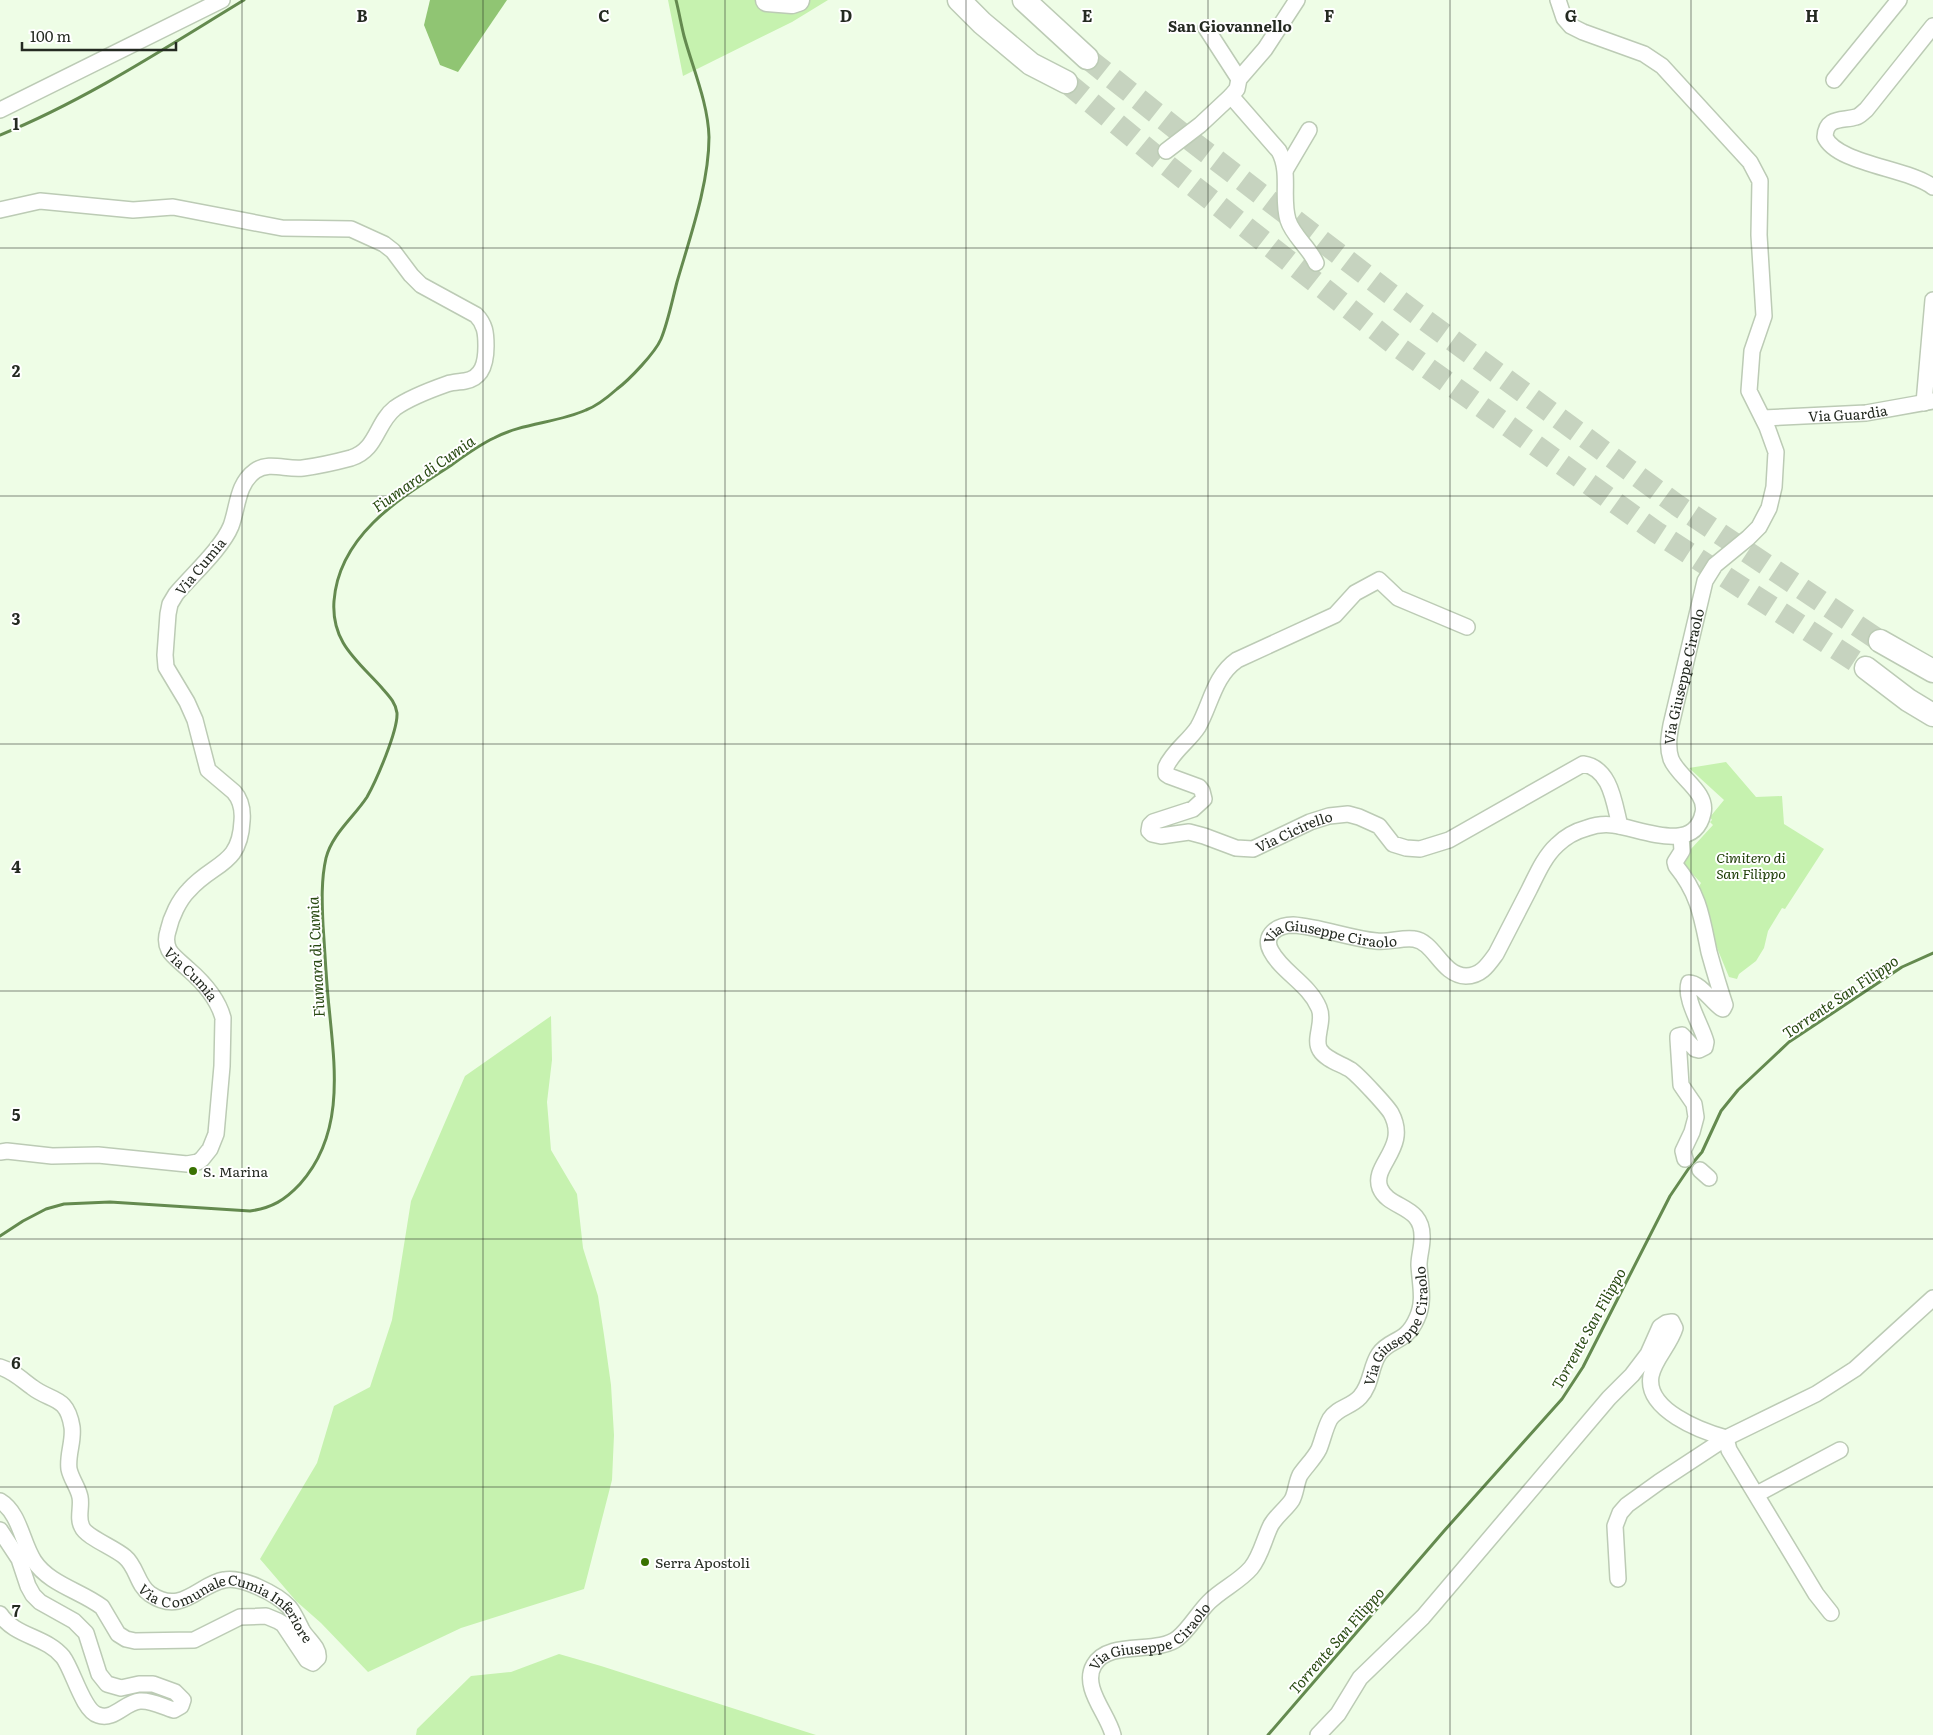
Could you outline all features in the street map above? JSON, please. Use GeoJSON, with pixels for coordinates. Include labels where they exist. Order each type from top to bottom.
{"type":"FeatureCollection","features":[{"type":"Feature","properties":{"kind":"highway"},"geometry":{"type":"LineString","coordinates":[[767,0],[792,2],[798,0]]}},
{"type":"Feature","properties":{"kind":"highway"},"geometry":{"type":"LineString","coordinates":[[959,0],[982,23],[1031,64],[1066,82],[990,16],[976,0]]}},
{"type":"Feature","properties":{"kind":"highway"},"geometry":{"type":"LineString","coordinates":[[1024,0],[1087,58]]}},
{"type":"Feature","properties":{"kind":"highway"},"geometry":{"type":"LineString","coordinates":[[1880,641],[1933,671]]}},
{"type":"Feature","properties":{"kind":"highway"},"geometry":{"type":"LineString","coordinates":[[1908,657],[1933,666]]}},
{"type":"Feature","properties":{"kind":"highway"},"geometry":{"type":"LineString","coordinates":[[1933,705],[1866,668],[1908,700],[1933,715]]}},
{"type":"Feature","properties":{"kind":"street"},"geometry":{"type":"LineString","coordinates":[[0,110],[222,0]]}},
{"type":"Feature","properties":{"kind":"street"},"geometry":{"type":"LineString","coordinates":[[1166,151],[1200,125],[1237,88],[1239,79],[1265,49],[1298,0]]}},
{"type":"Feature","properties":{"kind":"street"},"geometry":{"type":"LineString","coordinates":[[1558,0],[1564,18],[1571,26],[1644,54],[1662,66],[1750,162],[1757,174],[1760,181],[1759,236],[1764,316],[1752,350],[1749,386],[1751,398],[1763,418]]}},
{"type":"Feature","properties":{"kind":"street"},"geometry":{"type":"LineString","coordinates":[[1834,80],[1899,0]]}},
{"type":"Feature","properties":{"kind":"street"},"geometry":{"type":"LineString","coordinates":[[1933,26],[1866,110],[1856,117],[1836,120],[1827,128],[1825,137],[1832,146],[1851,157],[1904,173],[1933,187]]}},
{"type":"Feature","properties":{"kind":"street"},"geometry":{"type":"LineString","coordinates":[[1206,28],[1239,79]]}},
{"type":"Feature","properties":{"kind":"street"},"geometry":{"type":"LineString","coordinates":[[1230,96],[1279,151],[1286,169],[1288,219],[1316,263]]}},
{"type":"Feature","properties":{"kind":"street"},"geometry":{"type":"LineString","coordinates":[[1286,169],[1309,130]]}},
{"type":"Feature","properties":{"kind":"street","name":"Via Cumia"},"geometry":{"type":"LineString","coordinates":[[0,210],[40,201],[133,210],[173,207],[282,228],[351,228],[384,244],[393,251],[421,285],[476,315],[484,325],[486,337],[486,361],[477,376],[465,381],[447,384],[399,405],[384,419],[372,444],[363,453],[351,458],[303,468],[271,466],[259,468],[254,472],[242,486],[234,517],[225,537],[176,594],[170,604],[165,655],[166,668],[192,712],[208,770],[238,796],[242,808],[242,831],[238,846],[231,856],[194,884],[185,895],[172,919],[167,938],[171,952],[202,982],[219,1006],[223,1018],[217,1125],[210,1149],[198,1162],[187,1164],[98,1155],[52,1156],[7,1151],[0,1152]]}},
{"type":"Feature","properties":{"kind":"street"},"geometry":{"type":"LineString","coordinates":[[1928,402],[1933,300]]}},
{"type":"Feature","properties":{"kind":"street","name":"Via Guardia"},"geometry":{"type":"LineString","coordinates":[[1763,418],[1866,413],[1928,402]]}},
{"type":"Feature","properties":{"kind":"street","name":"Via Giuseppe Ciraolo"},"geometry":{"type":"LineString","coordinates":[[1113,1735],[1110,1724],[1091,1684],[1091,1674],[1094,1666],[1106,1655],[1115,1652],[1171,1643],[1180,1636],[1218,1593],[1233,1584],[1253,1566],[1271,1525],[1291,1501],[1301,1474],[1314,1459],[1330,1419],[1336,1412],[1360,1397],[1369,1384],[1379,1354],[1409,1333],[1417,1320],[1421,1306],[1422,1289],[1419,1261],[1422,1237],[1420,1225],[1408,1209],[1384,1195],[1379,1183],[1382,1169],[1396,1142],[1397,1131],[1394,1119],[1388,1108],[1356,1074],[1327,1057],[1320,1050],[1318,1041],[1321,1019],[1318,1007],[1304,987],[1271,952],[1268,942],[1272,933],[1280,926],[1293,925],[1374,941],[1391,942],[1416,939],[1426,945],[1451,971],[1462,975],[1474,975],[1486,968],[1496,954],[1541,867],[1557,844],[1587,828],[1610,824],[1667,837],[1681,836],[1697,825],[1703,812],[1703,807],[1699,796],[1673,763],[1668,745],[1670,731],[1705,580],[1715,566],[1759,527],[1772,499],[1776,452],[1763,418]]}},
{"type":"Feature","properties":{"kind":"street","name":"Via Cicirello"},"geometry":{"type":"LineString","coordinates":[[1467,627],[1398,598],[1379,580],[1356,593],[1335,615],[1242,657],[1228,667],[1215,687],[1198,726],[1166,766],[1166,774],[1169,776],[1199,787],[1204,800],[1193,810],[1154,822],[1150,826],[1149,831],[1152,834],[1161,836],[1189,832],[1236,848],[1253,849],[1310,822],[1334,815],[1348,814],[1379,826],[1393,844],[1406,848],[1420,849],[1449,840],[1583,764],[1596,767],[1605,778],[1620,826]]}},
{"type":"Feature","properties":{"kind":"street"},"geometry":{"type":"LineString","coordinates":[[1681,836],[1682,851],[1675,862],[1676,866],[1693,891],[1703,917],[1709,951],[1725,1004],[1723,1009],[1721,1008],[1707,997],[1697,985],[1689,983],[1688,990],[1692,1004],[1706,1042],[1705,1047],[1699,1050],[1695,1049],[1682,1035],[1678,1036],[1681,1085],[1694,1104],[1696,1118],[1683,1151],[1685,1159]]}},
{"type":"Feature","properties":{"kind":"street"},"geometry":{"type":"LineString","coordinates":[[1618,1580],[1615,1526],[1620,1513],[1627,1505],[1726,1438],[1816,1394],[1855,1369],[1933,1298]]}},
{"type":"Feature","properties":{"kind":"street"},"geometry":{"type":"LineString","coordinates":[[1318,1735],[1338,1714],[1360,1678],[1423,1617],[1609,1398],[1632,1375],[1648,1354],[1660,1327],[1666,1323],[1672,1322],[1675,1328],[1673,1335],[1654,1367],[1651,1378],[1656,1400],[1668,1411],[1700,1428],[1726,1438]]}},
{"type":"Feature","properties":{"kind":"street","name":"Via Comunale Cumia Inferiore"},"geometry":{"type":"LineString","coordinates":[[0,1367],[14,1373],[34,1389],[56,1399],[64,1406],[72,1426],[69,1468],[79,1494],[82,1528],[88,1534],[116,1550],[130,1561],[141,1584],[148,1593],[163,1600],[176,1600],[190,1597],[223,1580],[241,1581],[272,1594],[288,1606],[305,1635],[319,1652],[318,1658],[313,1662],[307,1660],[282,1624],[266,1616],[240,1617],[194,1640],[136,1641],[126,1639],[114,1630],[102,1607],[50,1576],[34,1562],[24,1536],[12,1513],[0,1500]]}},
{"type":"Feature","properties":{"kind":"street"},"geometry":{"type":"LineString","coordinates":[[1726,1438],[1729,1450],[1816,1594],[1831,1613]]}},
{"type":"Feature","properties":{"kind":"street"},"geometry":{"type":"LineString","coordinates":[[1757,1494],[1840,1450]]}},
{"type":"Feature","properties":{"kind":"street"},"geometry":{"type":"LineString","coordinates":[[0,1530],[19,1559],[33,1595],[40,1602],[74,1621],[86,1633],[99,1674],[107,1684],[121,1688],[144,1683],[158,1685],[178,1694],[182,1700],[181,1706],[174,1710],[150,1702],[140,1701],[130,1704],[108,1716],[96,1715],[89,1709],[70,1669],[56,1649],[10,1626],[0,1614]]}},
{"type":"Feature","properties":{"kind":"green space"},"geometry":{"type":"Polygon","coordinates":[[[430,0],[507,0],[458,72],[440,65],[424,25],[430,0]]]}},
{"type":"Feature","properties":{"kind":"green space"},"geometry":{"type":"Polygon","coordinates":[[[668,0],[828,0],[792,22],[683,76],[668,0]]]}},
{"type":"Feature","properties":{"kind":"green space","name":"Cimitero di San Filippo"},"geometry":{"type":"Polygon","coordinates":[[[1726,762],[1756,797],[1782,796],[1784,824],[1824,849],[1785,909],[1782,908],[1768,931],[1764,948],[1756,961],[1739,974],[1737,979],[1729,977],[1708,926],[1712,925],[1698,888],[1701,883],[1680,861],[1713,825],[1710,822],[1712,820],[1710,817],[1724,800],[1689,768],[1726,762]]]}},
{"type":"Feature","properties":{"kind":"green space"},"geometry":{"type":"Polygon","coordinates":[[[551,1016],[552,1060],[547,1102],[551,1150],[577,1194],[583,1248],[598,1296],[604,1335],[611,1385],[614,1435],[612,1480],[584,1589],[461,1628],[368,1672],[321,1623],[296,1601],[260,1559],[317,1463],[334,1406],[370,1387],[392,1320],[411,1201],[465,1076],[551,1016]]]}},
{"type":"Feature","properties":{"kind":"green space"},"geometry":{"type":"Polygon","coordinates":[[[559,1654],[816,1735],[416,1735],[417,1729],[471,1676],[511,1672],[559,1654]]]}},
{"type":"Feature","properties":{"kind":"waterway"},"geometry":{"type":"LineString","coordinates":[[0,135],[94,90],[244,0]]}},
{"type":"Feature","properties":{"kind":"waterway","name":"Fiumara di Cumia"},"geometry":{"type":"LineString","coordinates":[[0,1236],[46,1209],[64,1204],[110,1202],[258,1210],[272,1205],[289,1195],[314,1165],[324,1144],[331,1122],[334,1100],[333,1053],[323,917],[322,891],[324,866],[333,841],[367,797],[376,780],[394,731],[397,713],[390,697],[355,660],[337,629],[334,616],[334,601],[338,578],[347,557],[360,538],[375,521],[411,491],[494,438],[516,429],[563,418],[594,406],[628,379],[648,359],[658,345],[666,326],[698,210],[706,173],[709,137],[706,112],[684,36],[676,0]]}},
{"type":"Feature","properties":{"kind":"waterway","name":"Torrente San Filippo"},"geometry":{"type":"LineString","coordinates":[[1268,1735],[1444,1531],[1562,1399],[1583,1367],[1670,1196],[1702,1152],[1721,1111],[1738,1090],[1789,1042],[1902,967],[1933,953]]}},
{"type":"Feature","properties":{"kind":"tunnel"},"geometry":{"type":"LineString","coordinates":[[1087,58],[1185,136],[1418,315],[1677,505],[1880,641]]}},
{"type":"Feature","properties":{"kind":"tunnel"},"geometry":{"type":"LineString","coordinates":[[1066,82],[1163,162],[1394,344],[1656,532],[1866,668]]}},
{"type":"Feature","properties":{"kind":"place","name":"S. Marina"},"geometry":{"type":"Point","coordinates":[193,1171]}},
{"type":"Feature","properties":{"kind":"place","name":"Serra Apostoli"},"geometry":{"type":"Point","coordinates":[645,1562]}},
{"type":"Feature","properties":{"kind":"district","name":"San Giovannello"},"geometry":{"type":"Point","coordinates":[1230,25]}}]}
